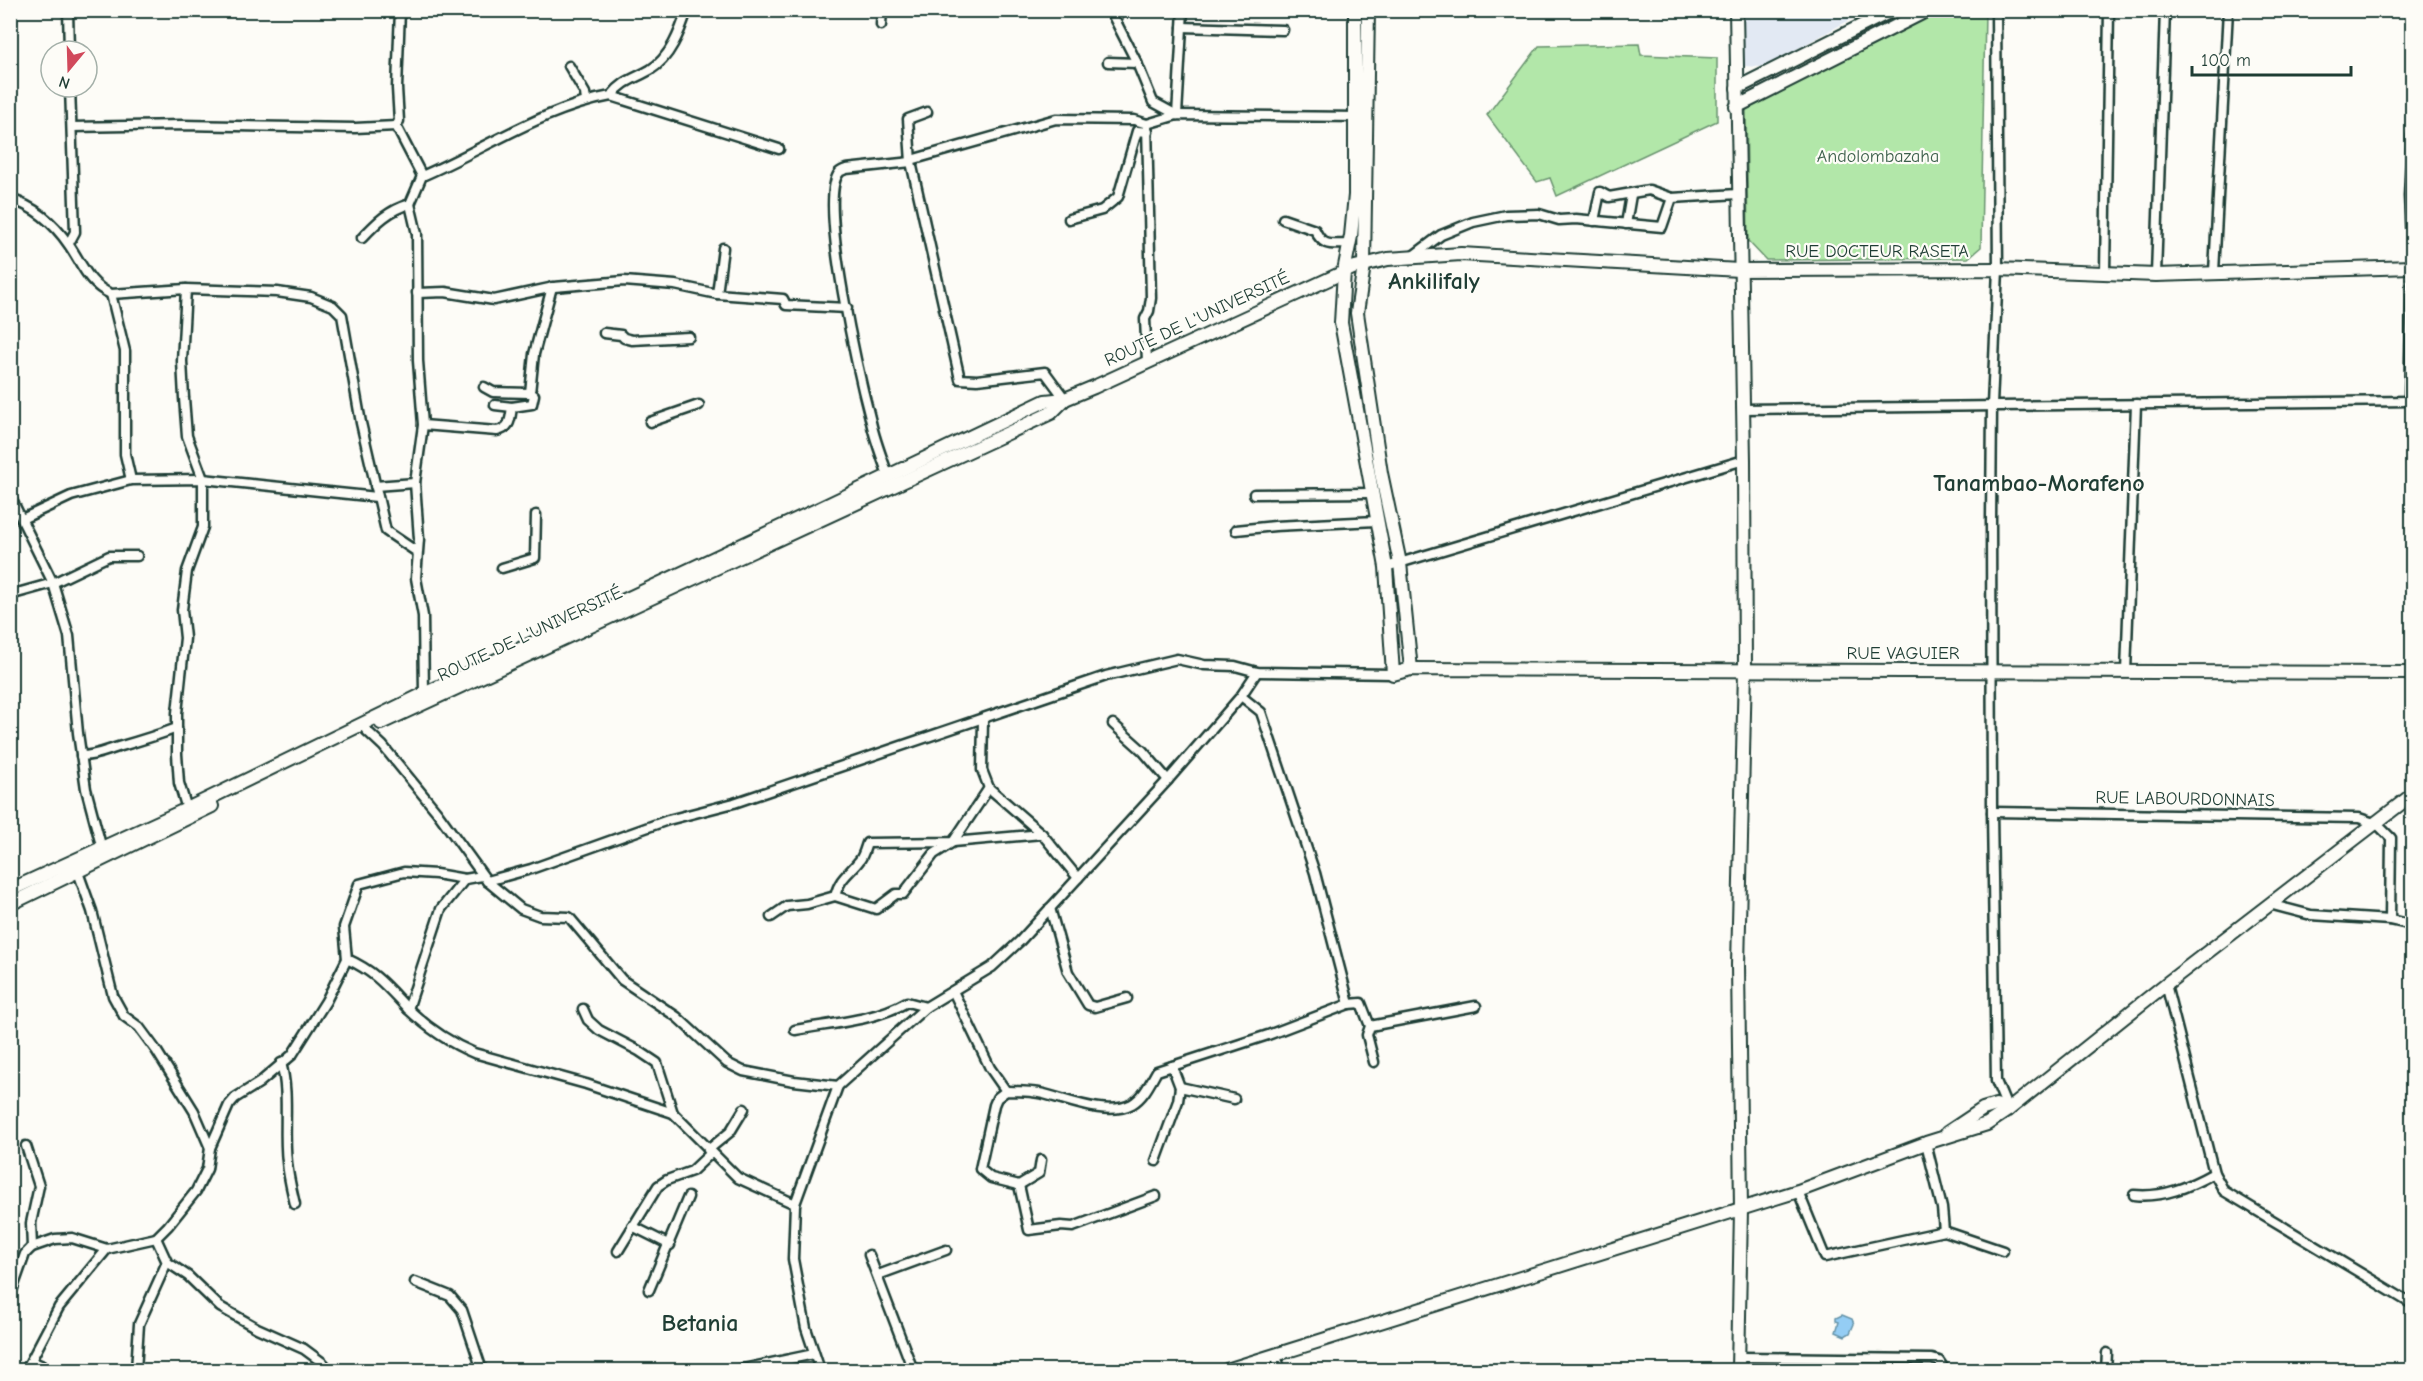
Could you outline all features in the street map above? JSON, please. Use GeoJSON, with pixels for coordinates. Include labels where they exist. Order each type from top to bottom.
{"type":"FeatureCollection","features":[{"type":"Feature","properties":{"kind":"street"},"geometry":{"type":"LineString","coordinates":[[68,10],[69,39]]}},
{"type":"Feature","properties":{"kind":"street"},"geometry":{"type":"LineString","coordinates":[[396,126],[399,121],[397,88],[400,10]]}},
{"type":"Feature","properties":{"kind":"street"},"geometry":{"type":"LineString","coordinates":[[611,96],[619,86],[662,61],[680,31],[687,10]]}},
{"type":"Feature","properties":{"kind":"street"},"geometry":{"type":"LineString","coordinates":[[881,25],[882,10]]}},
{"type":"Feature","properties":{"kind":"street"},"geometry":{"type":"LineString","coordinates":[[1110,10],[1137,63],[1153,102],[1177,114],[1361,117]]}},
{"type":"Feature","properties":{"kind":"street"},"geometry":{"type":"LineString","coordinates":[[1177,114],[1183,10]]}},
{"type":"Feature","properties":{"kind":"street"},"geometry":{"type":"LineString","coordinates":[[1355,10],[1361,117],[1364,265],[1358,313],[1381,473],[1400,563],[1411,669]]}},
{"type":"Feature","properties":{"kind":"street"},"geometry":{"type":"LineString","coordinates":[[10,1289],[13,1288],[25,1254],[32,1246],[56,1239],[72,1238],[107,1249],[156,1238],[196,1191],[207,1169],[210,1148],[229,1105],[292,1055],[326,1001],[347,959],[344,927],[359,884],[404,872],[465,879],[484,878],[531,869],[668,820],[734,803],[983,720],[1106,676],[1177,658],[1204,664],[1234,666],[1257,672],[1393,674],[1386,567],[1341,323],[1344,271],[1350,244],[1355,195],[1368,10]]}},
{"type":"Feature","properties":{"kind":"street"},"geometry":{"type":"LineString","coordinates":[[1736,10],[1744,460],[1745,670],[1738,965],[1741,1209],[1738,1371]]}},
{"type":"Feature","properties":{"kind":"street"},"geometry":{"type":"LineString","coordinates":[[1737,88],[1893,10]]}},
{"type":"Feature","properties":{"kind":"street"},"geometry":{"type":"LineString","coordinates":[[1737,107],[1928,10]]}},
{"type":"Feature","properties":{"kind":"street"},"geometry":{"type":"LineString","coordinates":[[1996,10],[1998,269],[1992,405],[1992,813],[1996,1082],[2008,1110]]}},
{"type":"Feature","properties":{"kind":"street"},"geometry":{"type":"LineString","coordinates":[[2105,272],[2109,10]]}},
{"type":"Feature","properties":{"kind":"street"},"geometry":{"type":"LineString","coordinates":[[2156,275],[2165,10]]}},
{"type":"Feature","properties":{"kind":"street"},"geometry":{"type":"LineString","coordinates":[[2214,272],[2228,10]]}},
{"type":"Feature","properties":{"kind":"street"},"geometry":{"type":"LineString","coordinates":[[2409,10],[2412,15]]}},
{"type":"Feature","properties":{"kind":"street"},"geometry":{"type":"LineString","coordinates":[[1182,27],[1283,30]]}},
{"type":"Feature","properties":{"kind":"street"},"geometry":{"type":"LineString","coordinates":[[1108,62],[1137,63]]}},
{"type":"Feature","properties":{"kind":"street"},"geometry":{"type":"LineString","coordinates":[[569,66],[585,93],[586,101]]}},
{"type":"Feature","properties":{"kind":"street"},"geometry":{"type":"LineString","coordinates":[[424,694],[423,616],[416,578],[419,539],[415,483],[423,425],[418,361],[417,234],[410,204],[423,176],[556,111],[611,96],[779,149]]}},
{"type":"Feature","properties":{"kind":"street"},"geometry":{"type":"LineString","coordinates":[[69,243],[75,232],[71,99]]}},
{"type":"Feature","properties":{"kind":"street"},"geometry":{"type":"LineString","coordinates":[[927,112],[908,119],[911,161],[960,379],[976,380],[1045,372],[1065,399]]}},
{"type":"Feature","properties":{"kind":"street"},"geometry":{"type":"LineString","coordinates":[[1069,219],[1102,210],[1118,197],[1137,131],[1177,114]]}},
{"type":"Feature","properties":{"kind":"street"},"geometry":{"type":"LineString","coordinates":[[888,475],[871,423],[839,277],[831,207],[835,180],[839,172],[846,169],[911,161],[1056,119],[1134,120],[1148,128]]}},
{"type":"Feature","properties":{"kind":"street"},"geometry":{"type":"LineString","coordinates":[[72,127],[182,125],[354,128],[396,126]]}},
{"type":"Feature","properties":{"kind":"street"},"geometry":{"type":"LineString","coordinates":[[396,126],[423,176]]}},
{"type":"Feature","properties":{"kind":"street"},"geometry":{"type":"LineString","coordinates":[[1148,128],[1150,298],[1149,311],[1145,319],[1148,361]]}},
{"type":"Feature","properties":{"kind":"street"},"geometry":{"type":"LineString","coordinates":[[2412,135],[2409,196],[2412,260]]}},
{"type":"Feature","properties":{"kind":"street"},"geometry":{"type":"LineString","coordinates":[[1594,221],[1600,192],[1609,197],[1631,195],[1649,190],[1672,198],[1738,194]]}},
{"type":"Feature","properties":{"kind":"street"},"geometry":{"type":"LineString","coordinates":[[1626,224],[1631,195]]}},
{"type":"Feature","properties":{"kind":"street"},"geometry":{"type":"LineString","coordinates":[[1413,256],[1441,235],[1506,215],[1539,214],[1559,220],[1576,219],[1662,227],[1672,198]]}},
{"type":"Feature","properties":{"kind":"street"},"geometry":{"type":"LineString","coordinates":[[10,199],[27,204],[50,220],[69,243],[92,282],[101,290],[111,294],[186,289],[277,292],[311,297],[333,306],[342,315],[361,423],[386,531],[417,552]]}},
{"type":"Feature","properties":{"kind":"street"},"geometry":{"type":"LineString","coordinates":[[362,238],[379,219],[395,208],[410,204]]}},
{"type":"Feature","properties":{"kind":"street"},"geometry":{"type":"LineString","coordinates":[[1283,219],[1315,230],[1320,240],[1328,244],[1350,244]]}},
{"type":"Feature","properties":{"kind":"street"},"geometry":{"type":"LineString","coordinates":[[717,294],[723,248]]}},
{"type":"Feature","properties":{"kind":"street","name":"RUE DOCTEUR RASETA"},"geometry":{"type":"LineString","coordinates":[[1344,271],[1413,256],[1461,254],[1739,270],[1998,269],[2156,275],[2412,267]]}},
{"type":"Feature","properties":{"kind":"street","name":"ROUTE DE L'UNIVERSITÉ"},"geometry":{"type":"LineString","coordinates":[[10,904],[366,730],[1051,413],[1065,399],[1344,271]]}},
{"type":"Feature","properties":{"kind":"street"},"geometry":{"type":"LineString","coordinates":[[1742,409],[2411,401],[2412,279]]}},
{"type":"Feature","properties":{"kind":"street"},"geometry":{"type":"LineString","coordinates":[[417,293],[455,293],[494,300],[552,287],[624,281],[675,285],[717,294],[783,299],[786,305],[847,308]]}},
{"type":"Feature","properties":{"kind":"street"},"geometry":{"type":"LineString","coordinates":[[530,393],[534,354],[552,287]]}},
{"type":"Feature","properties":{"kind":"street"},"geometry":{"type":"LineString","coordinates":[[186,289],[182,361],[187,436],[203,479],[203,527],[188,571],[182,610],[185,638],[177,728],[179,783],[187,809]]}},
{"type":"Feature","properties":{"kind":"street"},"geometry":{"type":"LineString","coordinates":[[111,294],[125,351],[125,454],[131,480]]}},
{"type":"Feature","properties":{"kind":"street"},"geometry":{"type":"LineString","coordinates":[[604,333],[621,335],[632,340],[689,337]]}},
{"type":"Feature","properties":{"kind":"street"},"geometry":{"type":"LineString","coordinates":[[484,387],[493,392],[534,395],[532,404],[512,407],[495,405]]}},
{"type":"Feature","properties":{"kind":"street","name":"ROUTE DE L'UNIVERSITÉ"},"geometry":{"type":"LineString","coordinates":[[10,890],[187,809],[424,694],[1045,400],[1065,399]]}},
{"type":"Feature","properties":{"kind":"street"},"geometry":{"type":"LineString","coordinates":[[2126,672],[2136,404]]}},
{"type":"Feature","properties":{"kind":"street"},"geometry":{"type":"LineString","coordinates":[[650,422],[699,405]]}},
{"type":"Feature","properties":{"kind":"street"},"geometry":{"type":"LineString","coordinates":[[423,425],[497,431],[510,424],[512,407]]}},
{"type":"Feature","properties":{"kind":"street"},"geometry":{"type":"LineString","coordinates":[[1386,567],[1744,460]]}},
{"type":"Feature","properties":{"kind":"street"},"geometry":{"type":"LineString","coordinates":[[22,519],[71,496],[131,480],[203,479],[377,497]]}},
{"type":"Feature","properties":{"kind":"street"},"geometry":{"type":"LineString","coordinates":[[375,486],[415,483]]}},
{"type":"Feature","properties":{"kind":"street"},"geometry":{"type":"LineString","coordinates":[[1254,494],[1371,493]]}},
{"type":"Feature","properties":{"kind":"street"},"geometry":{"type":"LineString","coordinates":[[10,496],[53,583],[69,636],[86,789],[102,849]]}},
{"type":"Feature","properties":{"kind":"street"},"geometry":{"type":"LineString","coordinates":[[502,568],[535,558],[536,515]]}},
{"type":"Feature","properties":{"kind":"street"},"geometry":{"type":"LineString","coordinates":[[1236,530],[1376,520]]}},
{"type":"Feature","properties":{"kind":"street"},"geometry":{"type":"LineString","coordinates":[[10,595],[53,583],[109,556],[137,556]]}},
{"type":"Feature","properties":{"kind":"street","name":"RUE VAGUIER"},"geometry":{"type":"LineString","coordinates":[[1393,674],[1411,669],[2412,673]]}},
{"type":"Feature","properties":{"kind":"street"},"geometry":{"type":"LineString","coordinates":[[820,1371],[806,1329],[793,1259],[795,1204],[838,1086],[926,1007],[992,967],[1020,941],[1168,780],[1241,696],[1257,672]]}},
{"type":"Feature","properties":{"kind":"street"},"geometry":{"type":"LineString","coordinates":[[1241,696],[1261,712],[1315,873],[1349,1004]]}},
{"type":"Feature","properties":{"kind":"street"},"geometry":{"type":"LineString","coordinates":[[983,720],[982,770],[989,788],[1042,834],[1078,878]]}},
{"type":"Feature","properties":{"kind":"street"},"geometry":{"type":"LineString","coordinates":[[1113,724],[1143,751],[1168,780]]}},
{"type":"Feature","properties":{"kind":"street"},"geometry":{"type":"LineString","coordinates":[[81,756],[92,756],[117,747],[142,742],[177,728]]}},
{"type":"Feature","properties":{"kind":"street"},"geometry":{"type":"LineString","coordinates":[[366,730],[383,746],[436,812],[484,878],[521,909],[540,915],[569,917],[622,980],[677,1017],[727,1063],[743,1071],[794,1081],[838,1086]]}},
{"type":"Feature","properties":{"kind":"street"},"geometry":{"type":"LineString","coordinates":[[771,917],[787,906],[807,904],[835,896],[876,909],[896,894],[903,894],[934,854],[953,842],[989,788]]}},
{"type":"Feature","properties":{"kind":"street"},"geometry":{"type":"LineString","coordinates":[[1227,1371],[1798,1191],[1926,1143],[1987,1124],[2412,795]]}},
{"type":"Feature","properties":{"kind":"street","name":"RUE LABOURDONNAIS"},"geometry":{"type":"LineString","coordinates":[[1992,813],[2359,818],[2377,824]]}},
{"type":"Feature","properties":{"kind":"street"},"geometry":{"type":"LineString","coordinates":[[2377,824],[2391,838],[2390,920]]}},
{"type":"Feature","properties":{"kind":"street"},"geometry":{"type":"LineString","coordinates":[[835,896],[837,888],[849,869],[860,861],[867,843],[953,842],[1042,834]]}},
{"type":"Feature","properties":{"kind":"street"},"geometry":{"type":"LineString","coordinates":[[78,872],[92,911],[114,996],[124,1016],[139,1028],[156,1050],[194,1111],[210,1148]]}},
{"type":"Feature","properties":{"kind":"street"},"geometry":{"type":"LineString","coordinates":[[408,1009],[441,909],[465,879]]}},
{"type":"Feature","properties":{"kind":"street"},"geometry":{"type":"LineString","coordinates":[[2270,904],[2311,915],[2390,920],[2412,925]]}},
{"type":"Feature","properties":{"kind":"street"},"geometry":{"type":"LineString","coordinates":[[1050,908],[1068,972],[1088,1005],[1095,1007],[1127,998]]}},
{"type":"Feature","properties":{"kind":"street"},"geometry":{"type":"LineString","coordinates":[[347,959],[374,973],[408,1009],[457,1046],[474,1053],[586,1084],[673,1113]]}},
{"type":"Feature","properties":{"kind":"street"},"geometry":{"type":"LineString","coordinates":[[2166,984],[2214,1173],[2224,1191],[2412,1304]]}},
{"type":"Feature","properties":{"kind":"street"},"geometry":{"type":"LineString","coordinates":[[953,991],[990,1068],[1006,1091]]}},
{"type":"Feature","properties":{"kind":"street"},"geometry":{"type":"LineString","coordinates":[[795,1030],[876,1016],[892,1011],[908,1002],[926,1007]]}},
{"type":"Feature","properties":{"kind":"street"},"geometry":{"type":"LineString","coordinates":[[1041,1160],[1039,1173],[1019,1185],[991,1178],[980,1169],[994,1105],[997,1098],[1006,1091],[1041,1094],[1091,1107],[1118,1108],[1131,1105],[1143,1094],[1157,1071],[1268,1035],[1349,1004],[1361,1003],[1370,1026],[1367,1035],[1374,1062]]}},
{"type":"Feature","properties":{"kind":"street"},"geometry":{"type":"LineString","coordinates":[[1370,1026],[1476,1006]]}},
{"type":"Feature","properties":{"kind":"street"},"geometry":{"type":"LineString","coordinates":[[584,1009],[588,1020],[599,1030],[657,1063],[673,1113],[738,1178],[795,1204]]}},
{"type":"Feature","properties":{"kind":"street"},"geometry":{"type":"LineString","coordinates":[[281,1063],[285,1075],[286,1161],[295,1204]]}},
{"type":"Feature","properties":{"kind":"street"},"geometry":{"type":"LineString","coordinates":[[1156,1161],[1173,1118],[1180,1087],[1172,1066]]}},
{"type":"Feature","properties":{"kind":"street"},"geometry":{"type":"LineString","coordinates":[[1180,1087],[1234,1099]]}},
{"type":"Feature","properties":{"kind":"street"},"geometry":{"type":"LineString","coordinates":[[618,1251],[658,1186],[667,1180],[692,1171],[730,1132],[744,1109]]}},
{"type":"Feature","properties":{"kind":"street"},"geometry":{"type":"LineString","coordinates":[[1926,1143],[1942,1208],[1944,1231]]}},
{"type":"Feature","properties":{"kind":"street"},"geometry":{"type":"LineString","coordinates":[[26,1146],[39,1186],[32,1223],[32,1246]]}},
{"type":"Feature","properties":{"kind":"street"},"geometry":{"type":"LineString","coordinates":[[2134,1195],[2149,1196],[2188,1187],[2214,1173]]}},
{"type":"Feature","properties":{"kind":"street"},"geometry":{"type":"LineString","coordinates":[[1019,1185],[1029,1230],[1061,1226],[1073,1227],[1156,1196]]}},
{"type":"Feature","properties":{"kind":"street"},"geometry":{"type":"LineString","coordinates":[[1798,1191],[1825,1257],[1944,1231],[2003,1251]]}},
{"type":"Feature","properties":{"kind":"street"},"geometry":{"type":"LineString","coordinates":[[649,1290],[670,1245],[688,1197]]}},
{"type":"Feature","properties":{"kind":"street"},"geometry":{"type":"LineString","coordinates":[[632,1226],[670,1245]]}},
{"type":"Feature","properties":{"kind":"street"},"geometry":{"type":"LineString","coordinates":[[156,1238],[167,1262],[188,1276],[220,1306],[257,1328],[304,1349],[323,1363],[329,1371]]}},
{"type":"Feature","properties":{"kind":"street"},"geometry":{"type":"LineString","coordinates":[[26,1371],[59,1307],[107,1249]]}},
{"type":"Feature","properties":{"kind":"street"},"geometry":{"type":"LineString","coordinates":[[878,1275],[946,1250]]}},
{"type":"Feature","properties":{"kind":"street"},"geometry":{"type":"LineString","coordinates":[[869,1255],[913,1371]]}},
{"type":"Feature","properties":{"kind":"street"},"geometry":{"type":"LineString","coordinates":[[136,1371],[139,1324],[167,1262]]}},
{"type":"Feature","properties":{"kind":"street"},"geometry":{"type":"LineString","coordinates":[[415,1282],[450,1296],[462,1310],[481,1369],[469,1371]]}},
{"type":"Feature","properties":{"kind":"street"},"geometry":{"type":"LineString","coordinates":[[2106,1371],[2107,1353]]}},
{"type":"Feature","properties":{"kind":"street"},"geometry":{"type":"LineString","coordinates":[[738,1371],[814,1354]]}},
{"type":"Feature","properties":{"kind":"street"},"geometry":{"type":"LineString","coordinates":[[1276,1354],[1280,1371]]}},
{"type":"Feature","properties":{"kind":"street"},"geometry":{"type":"LineString","coordinates":[[1738,1358],[1932,1359],[1939,1361],[1945,1371]]}},
{"type":"Feature","properties":{"kind":"street"},"geometry":{"type":"LineString","coordinates":[[31,1360],[52,1371]]}},
{"type":"Feature","properties":{"kind":"shaded area"},"geometry":{"type":"Polygon","coordinates":[[[1742,11],[1866,11],[1764,67],[1742,66],[1742,11]]]}},
{"type":"Feature","properties":{"kind":"green space","name":"Andolombazaha"},"geometry":{"type":"Polygon","coordinates":[[[1938,11],[1985,11],[1981,247],[1968,258],[1766,260],[1748,241],[1746,105],[1938,11]]]}},
{"type":"Feature","properties":{"kind":"green space"},"geometry":{"type":"Polygon","coordinates":[[[1639,44],[1641,55],[1717,58],[1717,121],[1557,196],[1550,178],[1537,182],[1487,115],[1539,46],[1639,44]]]}},
{"type":"Feature","properties":{"kind":"water"},"geometry":{"type":"Polygon","coordinates":[[[1842,1315],[1852,1319],[1854,1324],[1850,1333],[1845,1336],[1836,1332],[1839,1322],[1836,1318],[1842,1315]]]}},
{"type":"Feature","properties":{"kind":"district","name":"Ankilifaly"},"geometry":{"type":"Point","coordinates":[1434,281]}},
{"type":"Feature","properties":{"kind":"district","name":"Tanambao-Morafeno"},"geometry":{"type":"Point","coordinates":[2039,483]}},
{"type":"Feature","properties":{"kind":"district","name":"Betania"},"geometry":{"type":"Point","coordinates":[700,1323]}}]}
